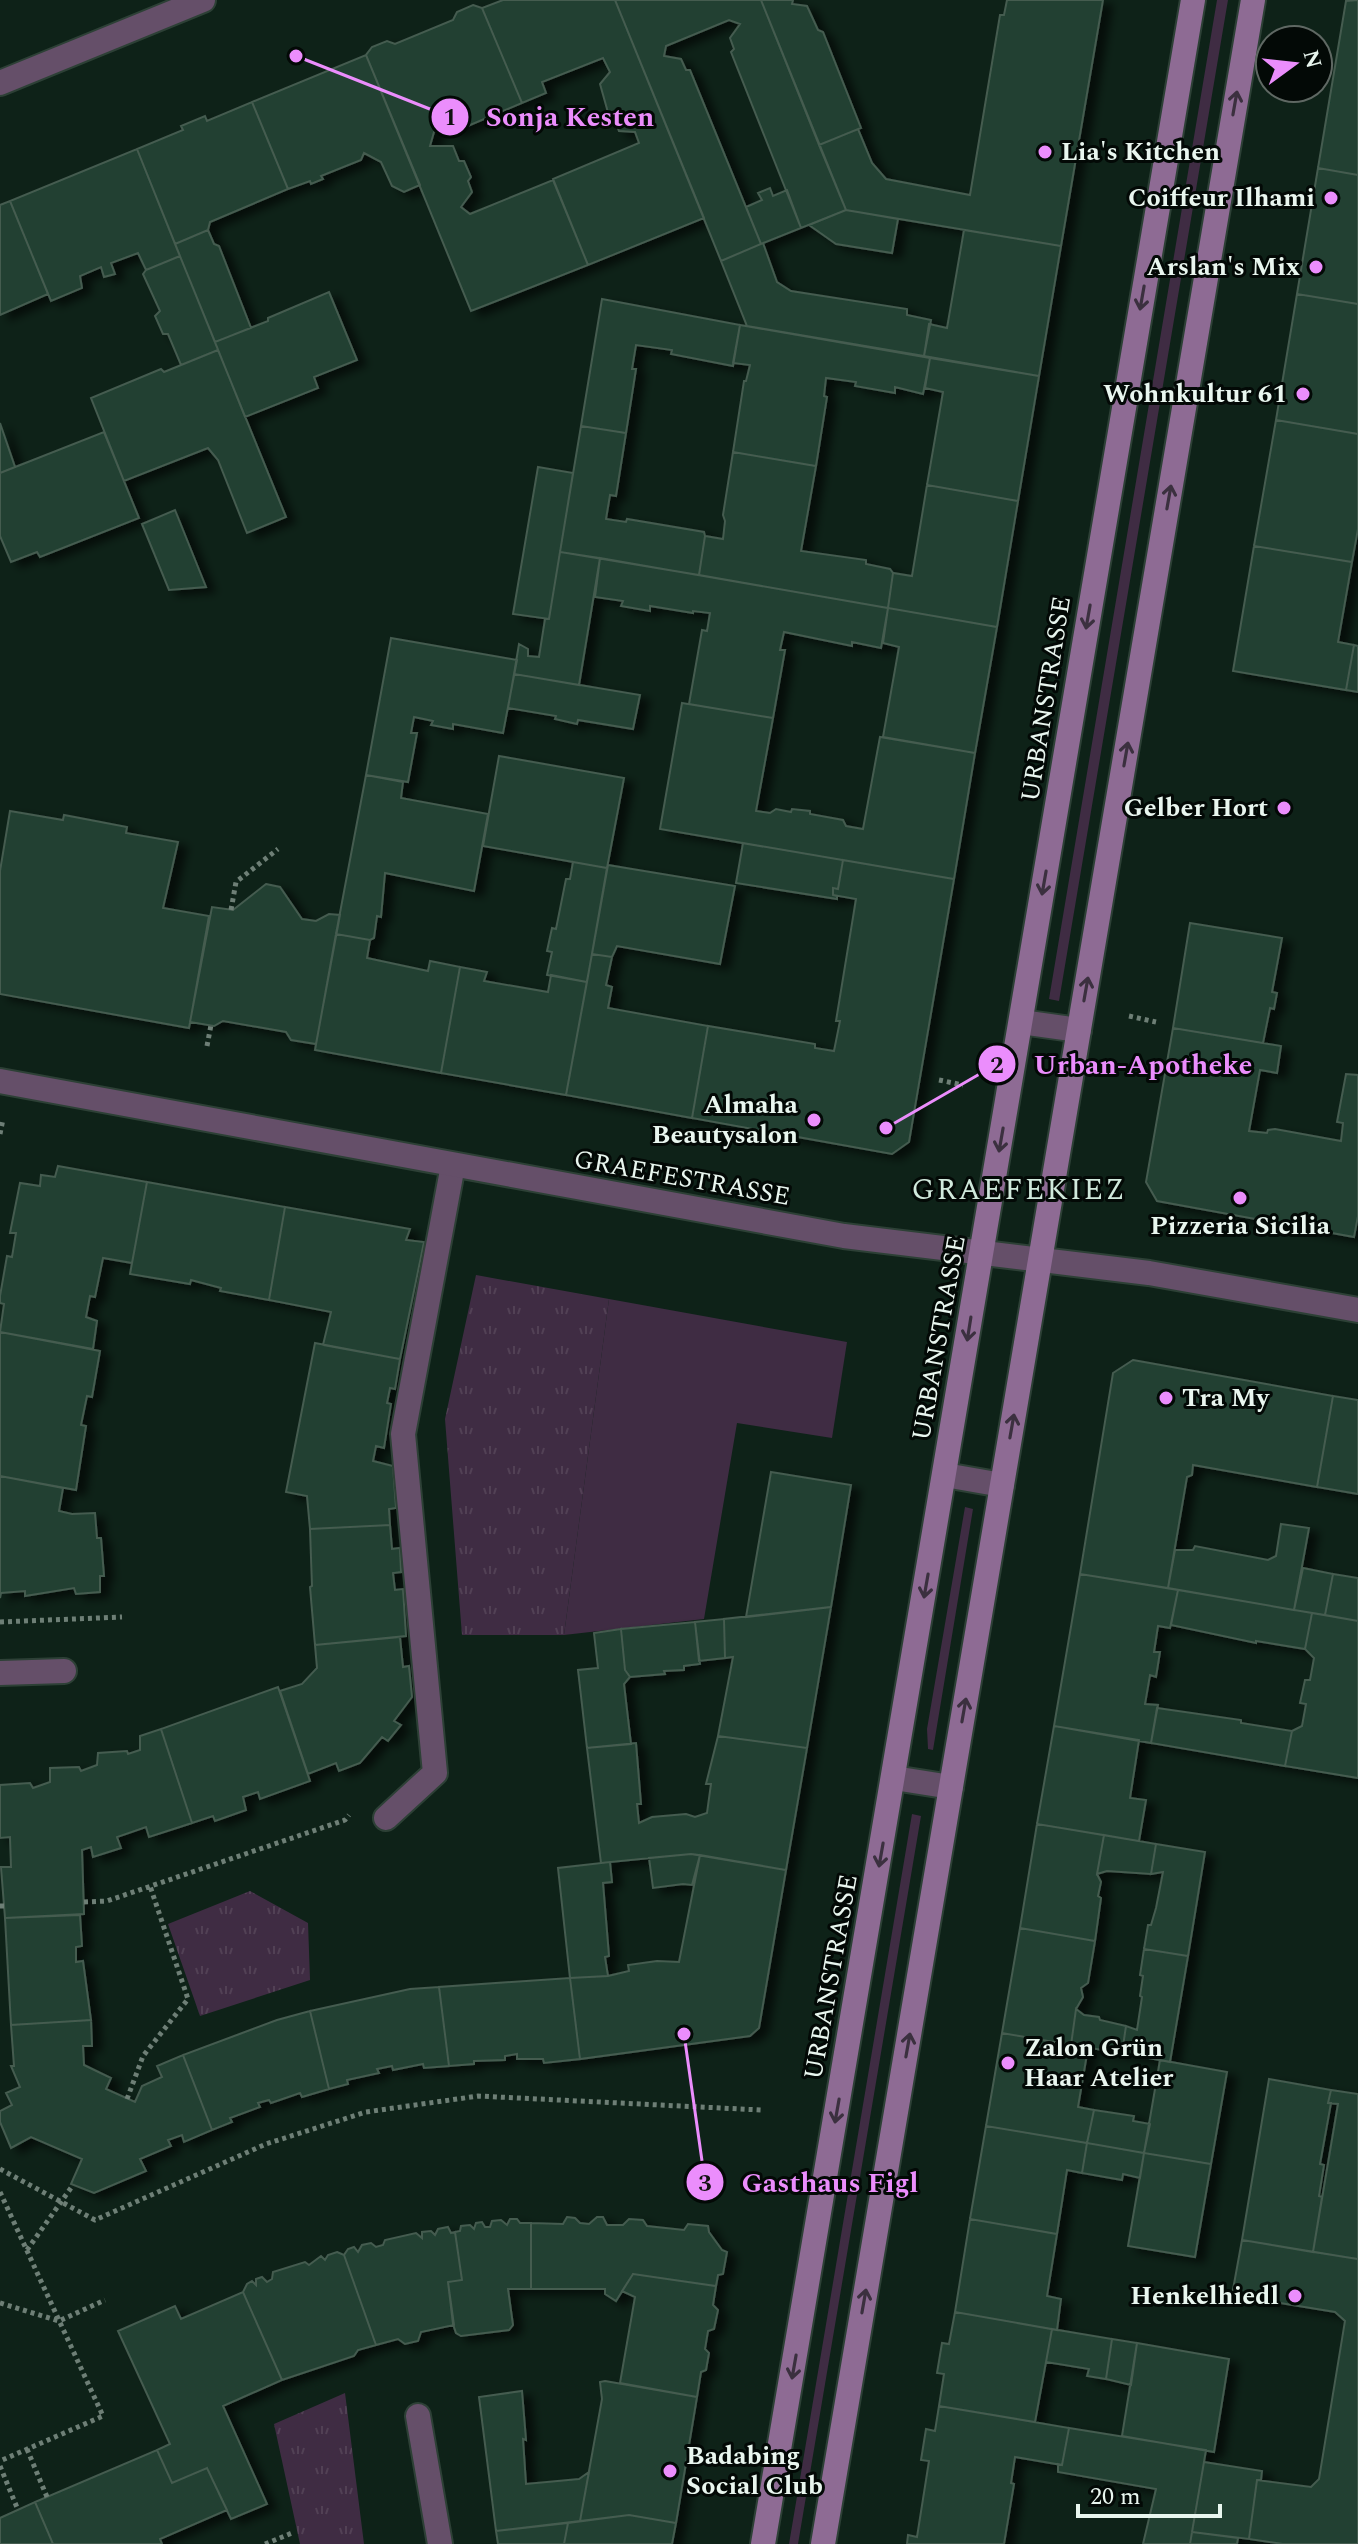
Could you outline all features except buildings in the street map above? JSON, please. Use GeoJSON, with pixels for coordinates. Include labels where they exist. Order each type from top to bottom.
{"type":"FeatureCollection","features":[{"type":"Feature","properties":{"kind":"main road","name":"URBANSTRASSE"},"geometry":{"type":"LineString","coordinates":[[763,2544],[1193,0]]}},
{"type":"Feature","properties":{"kind":"main road"},"geometry":{"type":"LineString","coordinates":[[823,2544],[1253,0]]}},
{"type":"Feature","properties":{"kind":"street"},"geometry":{"type":"LineString","coordinates":[[0,83],[203,0]]}},
{"type":"Feature","properties":{"kind":"street"},"geometry":{"type":"LineString","coordinates":[[1021,1022],[1079,1030]]}},
{"type":"Feature","properties":{"kind":"street","name":"GRAEFESTRASSE"},"geometry":{"type":"LineString","coordinates":[[0,1081],[844,1236],[1149,1273],[1358,1310]]}},
{"type":"Feature","properties":{"kind":"street"},"geometry":{"type":"LineString","coordinates":[[386,1818],[435,1773],[403,1434],[453,1165]]}},
{"type":"Feature","properties":{"kind":"street"},"geometry":{"type":"LineString","coordinates":[[945,1475],[1002,1485]]}},
{"type":"Feature","properties":{"kind":"street"},"geometry":{"type":"LineString","coordinates":[[0,1673],[64,1671]]}},
{"type":"Feature","properties":{"kind":"street"},"geometry":{"type":"LineString","coordinates":[[894,1778],[951,1787]]}},
{"type":"Feature","properties":{"kind":"street"},"geometry":{"type":"LineString","coordinates":[[418,2416],[440,2544]]}},
{"type":"Feature","properties":{"kind":"path"},"geometry":{"type":"LineString","coordinates":[[231,910],[236,882],[278,849]]}},
{"type":"Feature","properties":{"kind":"path"},"geometry":{"type":"LineString","coordinates":[[1129,1016],[1156,1022]]}},
{"type":"Feature","properties":{"kind":"path"},"geometry":{"type":"LineString","coordinates":[[207,1046],[211,1025]]}},
{"type":"Feature","properties":{"kind":"path"},"geometry":{"type":"LineString","coordinates":[[939,1080],[963,1085]]}},
{"type":"Feature","properties":{"kind":"path"},"geometry":{"type":"LineString","coordinates":[[0,1622],[122,1617]]}},
{"type":"Feature","properties":{"kind":"path"},"geometry":{"type":"LineString","coordinates":[[84,1902],[107,1901],[345,1820],[355,1808]]}},
{"type":"Feature","properties":{"kind":"path"},"geometry":{"type":"LineString","coordinates":[[127,2099],[143,2056],[188,1999],[150,1886]]}},
{"type":"Feature","properties":{"kind":"path"},"geometry":{"type":"LineString","coordinates":[[0,2169],[95,2220],[266,2144],[366,2112],[478,2096],[761,2110]]}},
{"type":"Feature","properties":{"kind":"path"},"geometry":{"type":"LineString","coordinates":[[27,2250],[73,2185]]}},
{"type":"Feature","properties":{"kind":"path"},"geometry":{"type":"LineString","coordinates":[[0,2192],[103,2416],[0,2463],[18,2510]]}},
{"type":"Feature","properties":{"kind":"path"},"geometry":{"type":"LineString","coordinates":[[0,2303],[59,2321],[105,2300]]}},
{"type":"Feature","properties":{"kind":"path"},"geometry":{"type":"LineString","coordinates":[[27,2449],[47,2497]]}},
{"type":"Feature","properties":{"kind":"path"},"geometry":{"type":"LineString","coordinates":[[265,2544],[292,2533]]}},
{"type":"Feature","properties":{"kind":"green space"},"geometry":{"type":"Polygon","coordinates":[[[1217,0],[1228,0],[1059,1001],[1049,999],[1217,0]]]}},
{"type":"Feature","properties":{"kind":"green space"},"geometry":{"type":"Polygon","coordinates":[[[476,1275],[609,1299],[564,1635],[462,1635],[445,1419],[476,1275]]]}},
{"type":"Feature","properties":{"kind":"green space"},"geometry":{"type":"Polygon","coordinates":[[[609,1299],[847,1342],[832,1438],[737,1423],[704,1619],[564,1635],[609,1299]]]}},
{"type":"Feature","properties":{"kind":"green space"},"geometry":{"type":"Polygon","coordinates":[[[965,1507],[973,1509],[933,1750],[928,1749],[927,1729],[965,1507]]]}},
{"type":"Feature","properties":{"kind":"green space"},"geometry":{"type":"Polygon","coordinates":[[[912,1814],[921,1816],[798,2544],[789,2544],[912,1814]]]}},
{"type":"Feature","properties":{"kind":"green space"},"geometry":{"type":"Polygon","coordinates":[[[250,1891],[308,1923],[310,1980],[200,2016],[168,1924],[250,1891]]]}},
{"type":"Feature","properties":{"kind":"green space"},"geometry":{"type":"Polygon","coordinates":[[[345,2393],[364,2544],[300,2544],[274,2424],[345,2393]]]}},
{"type":"Feature","properties":{"kind":"place","name":"Sonja Kesten"},"geometry":{"type":"Point","coordinates":[296,56]}},
{"type":"Feature","properties":{"kind":"place","name":"Lia's Kitchen"},"geometry":{"type":"Point","coordinates":[1045,152]}},
{"type":"Feature","properties":{"kind":"place","name":"Coiffeur Ilhami"},"geometry":{"type":"Point","coordinates":[1331,198]}},
{"type":"Feature","properties":{"kind":"place","name":"Arslan's Mix"},"geometry":{"type":"Point","coordinates":[1316,267]}},
{"type":"Feature","properties":{"kind":"place","name":"Wohnkultur 61"},"geometry":{"type":"Point","coordinates":[1303,394]}},
{"type":"Feature","properties":{"kind":"place","name":"Gelber Hort"},"geometry":{"type":"Point","coordinates":[1284,808]}},
{"type":"Feature","properties":{"kind":"place","name":"Almaha Beautysalon"},"geometry":{"type":"Point","coordinates":[814,1120]}},
{"type":"Feature","properties":{"kind":"place","name":"Urban-Apotheke"},"geometry":{"type":"Point","coordinates":[886,1128]}},
{"type":"Feature","properties":{"kind":"place","name":"Pizzeria Sicilia"},"geometry":{"type":"Point","coordinates":[1240,1198]}},
{"type":"Feature","properties":{"kind":"place","name":"Tra My"},"geometry":{"type":"Point","coordinates":[1166,1398]}},
{"type":"Feature","properties":{"kind":"place","name":"Gasthaus Figl"},"geometry":{"type":"Point","coordinates":[684,2034]}},
{"type":"Feature","properties":{"kind":"place","name":"Zalon Grün Haar Atelier"},"geometry":{"type":"Point","coordinates":[1008,2063]}},
{"type":"Feature","properties":{"kind":"place","name":"Henkelhiedl"},"geometry":{"type":"Point","coordinates":[1295,2296]}},
{"type":"Feature","properties":{"kind":"place","name":"Badabing Social Club"},"geometry":{"type":"Point","coordinates":[670,2471]}},
{"type":"Feature","properties":{"kind":"district","name":"GRAEFEKIEZ"},"geometry":{"type":"Point","coordinates":[1019,1190]}}]}
